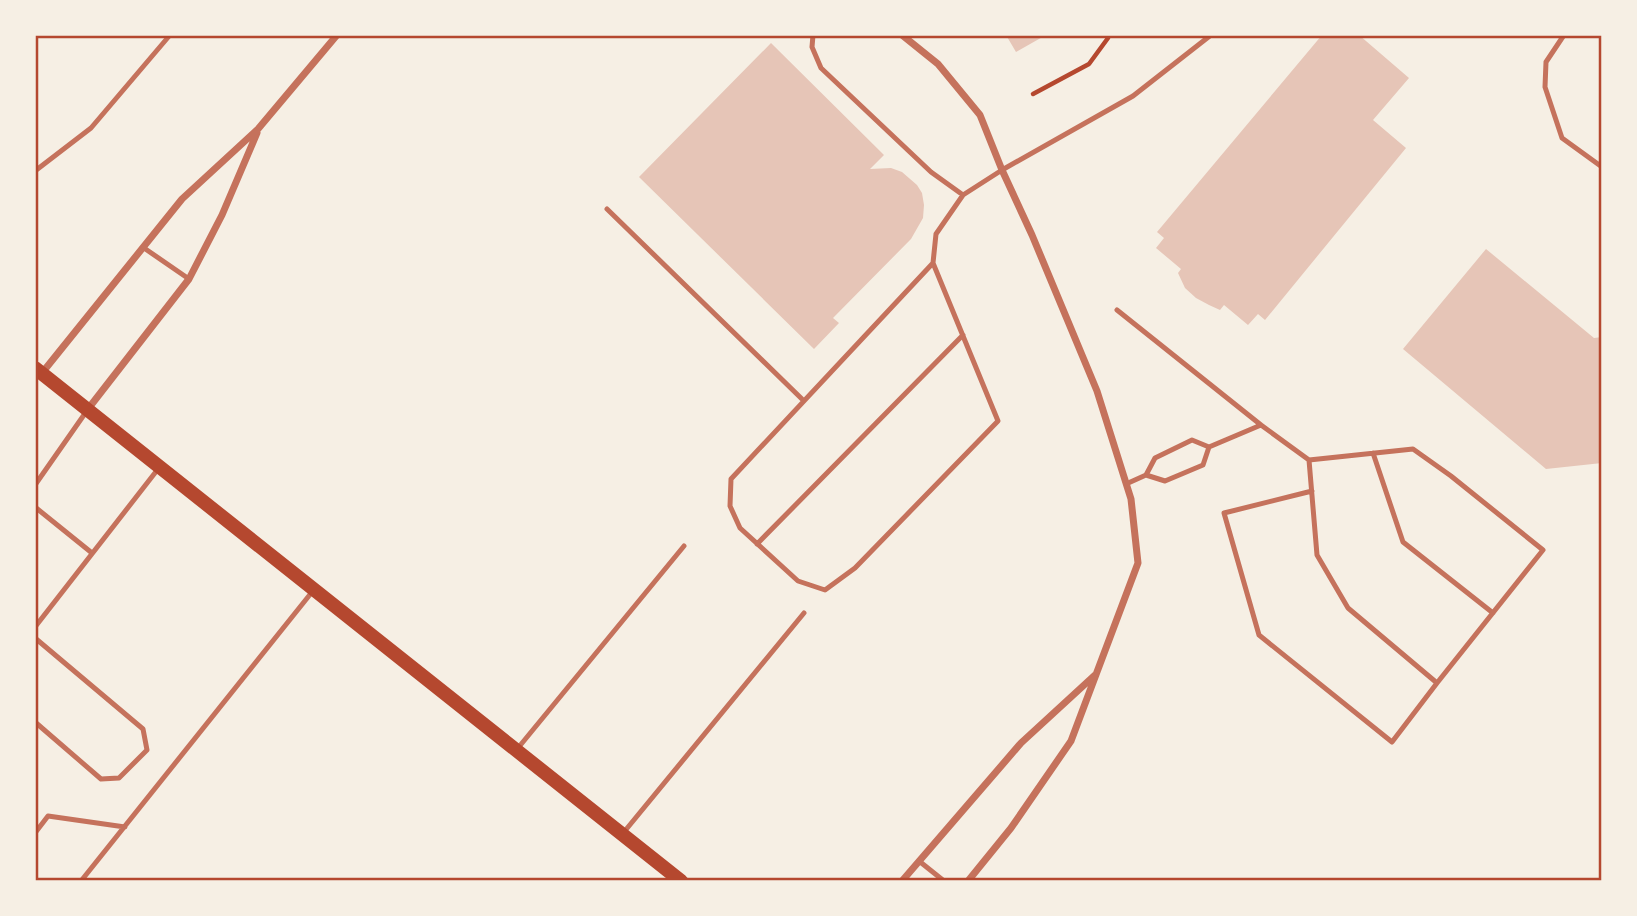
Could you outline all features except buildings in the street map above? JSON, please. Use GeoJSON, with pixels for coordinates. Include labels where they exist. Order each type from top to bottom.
{"type":"FeatureCollection","features":[{"type":"Feature","properties":{"kind":"main road"},"geometry":{"type":"LineString","coordinates":[[38,371],[681,881]]}},
{"type":"Feature","properties":{"kind":"street"},"geometry":{"type":"LineString","coordinates":[[38,371],[144,248],[182,199],[258,129],[337,35]]}},
{"type":"Feature","properties":{"kind":"street"},"geometry":{"type":"LineString","coordinates":[[902,35],[938,64],[980,116],[1097,391],[1131,499],[1138,563],[1071,741],[1011,828],[968,881]]}},
{"type":"Feature","properties":{"kind":"street"},"geometry":{"type":"LineString","coordinates":[[88,409],[189,279],[222,215],[258,129]]}},
{"type":"Feature","properties":{"kind":"street"},"geometry":{"type":"LineString","coordinates":[[902,881],[1021,743],[1098,672]]}},
{"type":"Feature","properties":{"kind":"lane"},"geometry":{"type":"LineString","coordinates":[[35,171],[91,128],[170,35]]}},
{"type":"Feature","properties":{"kind":"lane"},"geometry":{"type":"LineString","coordinates":[[813,35],[812,47],[821,68],[931,172],[963,195]]}},
{"type":"Feature","properties":{"kind":"lane"},"geometry":{"type":"LineString","coordinates":[[933,263],[732,479],[730,506],[740,528],[798,581],[825,590],[855,568],[998,421],[933,263],[936,234],[963,195],[1133,96],[1211,35]]}},
{"type":"Feature","properties":{"kind":"lane"},"geometry":{"type":"LineString","coordinates":[[1564,35],[1546,62],[1545,87],[1562,138],[1602,167]]}},
{"type":"Feature","properties":{"kind":"lane"},"geometry":{"type":"LineString","coordinates":[[607,209],[804,401]]}},
{"type":"Feature","properties":{"kind":"lane"},"geometry":{"type":"LineString","coordinates":[[144,248],[189,279]]}},
{"type":"Feature","properties":{"kind":"lane"},"geometry":{"type":"LineString","coordinates":[[1117,310],[1261,425],[1310,460],[1413,449],[1543,550],[1392,742],[1259,635],[1224,513],[1312,491]]}},
{"type":"Feature","properties":{"kind":"lane"},"geometry":{"type":"LineString","coordinates":[[757,544],[962,335]]}},
{"type":"Feature","properties":{"kind":"lane"},"geometry":{"type":"LineString","coordinates":[[35,485],[88,409]]}},
{"type":"Feature","properties":{"kind":"lane"},"geometry":{"type":"LineString","coordinates":[[1126,484],[1146,475],[1155,458],[1192,440],[1209,447],[1261,425]]}},
{"type":"Feature","properties":{"kind":"lane"},"geometry":{"type":"LineString","coordinates":[[1146,475],[1165,481],[1203,465],[1209,447]]}},
{"type":"Feature","properties":{"kind":"lane"},"geometry":{"type":"LineString","coordinates":[[1373,453],[1403,542],[1493,613]]}},
{"type":"Feature","properties":{"kind":"lane"},"geometry":{"type":"LineString","coordinates":[[1310,460],[1317,555],[1348,608],[1437,683]]}},
{"type":"Feature","properties":{"kind":"lane"},"geometry":{"type":"LineString","coordinates":[[35,627],[160,466]]}},
{"type":"Feature","properties":{"kind":"lane"},"geometry":{"type":"LineString","coordinates":[[35,507],[92,553]]}},
{"type":"Feature","properties":{"kind":"lane"},"geometry":{"type":"LineString","coordinates":[[516,750],[684,546]]}},
{"type":"Feature","properties":{"kind":"lane"},"geometry":{"type":"LineString","coordinates":[[81,881],[314,589]]}},
{"type":"Feature","properties":{"kind":"lane"},"geometry":{"type":"LineString","coordinates":[[622,834],[804,613]]}},
{"type":"Feature","properties":{"kind":"lane"},"geometry":{"type":"LineString","coordinates":[[35,638],[143,729],[147,750],[119,778],[101,779],[35,722]]}},
{"type":"Feature","properties":{"kind":"lane"},"geometry":{"type":"LineString","coordinates":[[35,833],[48,816],[125,827]]}},
{"type":"Feature","properties":{"kind":"lane"},"geometry":{"type":"LineString","coordinates":[[919,861],[944,881]]}},
{"type":"Feature","properties":{"kind":"path"},"geometry":{"type":"LineString","coordinates":[[1033,94],[1089,64],[1108,35]]}}]}
